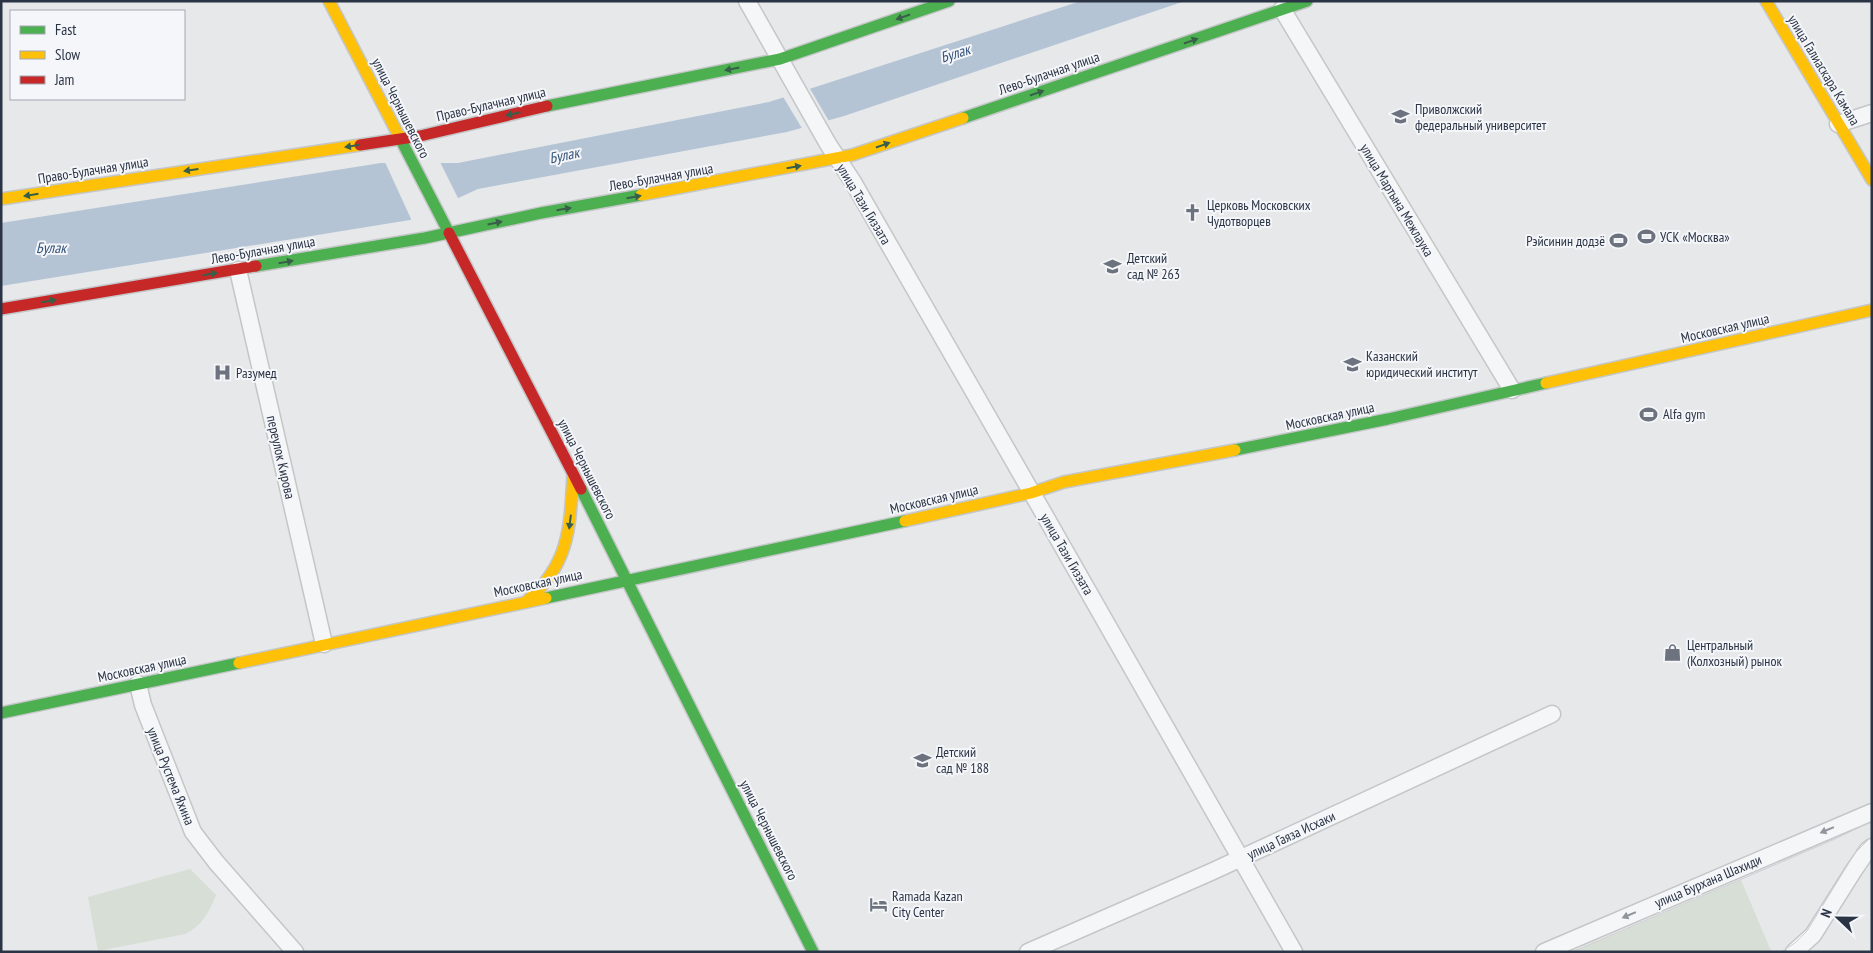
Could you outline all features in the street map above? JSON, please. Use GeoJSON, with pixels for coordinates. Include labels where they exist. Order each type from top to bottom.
{"type":"FeatureCollection","features":[{"type":"Feature","properties":{"kind":"main road","name":"улица Чернышевского"},"geometry":{"type":"LineString","coordinates":[[329,1],[573,473],[813,952]]}},
{"type":"Feature","properties":{"kind":"main road","name":"Право-Булачная улица"},"geometry":{"type":"LineString","coordinates":[[1,199],[420,136],[560,104],[780,59],[949,1]]}},
{"type":"Feature","properties":{"kind":"main road","name":"Лево-Булачная улица"},"geometry":{"type":"LineString","coordinates":[[1,309],[449,233],[832,151],[888,143],[1307,1]]}},
{"type":"Feature","properties":{"kind":"main road","name":"улица Галиаскара Камала"},"geometry":{"type":"LineString","coordinates":[[1766,1],[1872,180]]}},
{"type":"Feature","properties":{"kind":"main road","name":"Московская улица"},"geometry":{"type":"LineString","coordinates":[[1,713],[865,530],[1031,493],[1064,482],[1106,473],[1270,444],[1872,310]]}},
{"type":"Feature","properties":{"kind":"main road"},"geometry":{"type":"LineString","coordinates":[[528,600],[540,592],[561,562],[570,516],[573,473]]}},
{"type":"Feature","properties":{"kind":"street","name":"улица Тази Гиззата"},"geometry":{"type":"LineString","coordinates":[[747,1],[832,151],[853,182],[1294,952]]}},
{"type":"Feature","properties":{"kind":"street","name":"улица Мартына Межлаука"},"geometry":{"type":"LineString","coordinates":[[1282,10],[1512,390]]}},
{"type":"Feature","properties":{"kind":"street"},"geometry":{"type":"LineString","coordinates":[[1838,124],[1872,113]]}},
{"type":"Feature","properties":{"kind":"street","name":"переулок Кирова"},"geometry":{"type":"LineString","coordinates":[[238,270],[324,644]]}},
{"type":"Feature","properties":{"kind":"street","name":"улица Рустема Яхина"},"geometry":{"type":"LineString","coordinates":[[138,684],[142,705],[193,832],[216,862],[295,952]]}},
{"type":"Feature","properties":{"kind":"street","name":"улица Гаяза Исхаки"},"geometry":{"type":"LineString","coordinates":[[1028,952],[1240,858],[1552,714]]}},
{"type":"Feature","properties":{"kind":"street","name":"улица Бурхана Шахиди"},"geometry":{"type":"LineString","coordinates":[[1544,952],[1872,812]]}},
{"type":"Feature","properties":{"kind":"street"},"geometry":{"type":"LineString","coordinates":[[1794,952],[1813,935],[1854,870],[1872,847]]}},
{"type":"Feature","properties":{"kind":"shaded area"},"geometry":{"type":"Polygon","coordinates":[[[190,869],[216,895],[207,913],[196,927],[185,934],[98,951],[88,897],[190,869]]]}},
{"type":"Feature","properties":{"kind":"shaded area"},"geometry":{"type":"Polygon","coordinates":[[[1741,880],[1771,951],[1573,952],[1741,880]]]}},
{"type":"Feature","properties":{"kind":"water","name":"Булак"},"geometry":{"type":"Polygon","coordinates":[[[1081,1],[1185,1],[844,116],[787,132],[478,189],[410,220],[1,286],[1,223],[381,163],[458,163],[769,102],[1081,1]]]}},
{"type":"Feature","properties":{"kind":"pier"},"geometry":{"type":"Polygon","coordinates":[[[809,87],[830,123],[803,130],[782,95],[809,87]]]}},
{"type":"Feature","properties":{"kind":"pier"},"geometry":{"type":"Polygon","coordinates":[[[384,160],[439,160],[459,200],[412,221],[384,160]]]}},
{"type":"Feature","properties":{"kind":"tram line"},"geometry":{"type":"LineString","coordinates":[[1572,952],[1835,839],[1872,821]]}},
{"type":"Feature","properties":{"kind":"tram line"},"geometry":{"type":"LineString","coordinates":[[1781,952],[1795,943],[1807,931],[1855,853],[1872,836]]}},
{"type":"Feature","properties":{"kind":"traffic: fast"},"geometry":{"type":"LineString","coordinates":[[547,106],[780,59],[949,1]]}},
{"type":"Feature","properties":{"kind":"traffic: fast"},"geometry":{"type":"LineString","coordinates":[[963,118],[1307,1]]}},
{"type":"Feature","properties":{"kind":"traffic: fast"},"geometry":{"type":"LineString","coordinates":[[400,138],[449,233]]}},
{"type":"Feature","properties":{"kind":"traffic: fast"},"geometry":{"type":"LineString","coordinates":[[256,266],[425,238],[541,213],[641,195]]}},
{"type":"Feature","properties":{"kind":"traffic: fast"},"geometry":{"type":"LineString","coordinates":[[1235,450],[1388,419],[1546,383]]}},
{"type":"Feature","properties":{"kind":"traffic: fast"},"geometry":{"type":"LineString","coordinates":[[581,489],[813,952]]}},
{"type":"Feature","properties":{"kind":"traffic: fast"},"geometry":{"type":"LineString","coordinates":[[546,598],[905,521]]}},
{"type":"Feature","properties":{"kind":"traffic: fast"},"geometry":{"type":"LineString","coordinates":[[1,713],[239,663]]}},
{"type":"Feature","properties":{"kind":"traffic: slow"},"geometry":{"type":"LineString","coordinates":[[329,1],[400,138]]}},
{"type":"Feature","properties":{"kind":"traffic: slow"},"geometry":{"type":"LineString","coordinates":[[1766,1],[1872,180]]}},
{"type":"Feature","properties":{"kind":"traffic: slow"},"geometry":{"type":"LineString","coordinates":[[641,195],[852,155],[963,118]]}},
{"type":"Feature","properties":{"kind":"traffic: slow"},"geometry":{"type":"LineString","coordinates":[[1,199],[360,145]]}},
{"type":"Feature","properties":{"kind":"traffic: slow"},"geometry":{"type":"LineString","coordinates":[[1546,383],[1872,310]]}},
{"type":"Feature","properties":{"kind":"traffic: slow"},"geometry":{"type":"LineString","coordinates":[[905,521],[1031,493],[1064,482],[1235,450]]}},
{"type":"Feature","properties":{"kind":"traffic: slow"},"geometry":{"type":"LineString","coordinates":[[528,600],[542,586],[560,558],[569,527],[573,474]]}},
{"type":"Feature","properties":{"kind":"traffic: slow"},"geometry":{"type":"LineString","coordinates":[[239,663],[546,598]]}},
{"type":"Feature","properties":{"kind":"traffic: jam"},"geometry":{"type":"LineString","coordinates":[[360,145],[420,136],[547,106]]}},
{"type":"Feature","properties":{"kind":"traffic: jam"},"geometry":{"type":"LineString","coordinates":[[449,233],[581,489]]}},
{"type":"Feature","properties":{"kind":"traffic: jam"},"geometry":{"type":"LineString","coordinates":[[1,309],[256,266]]}},
{"type":"Feature","properties":{"kind":"place","name":"Приволжский федеральный университет"},"geometry":{"type":"Point","coordinates":[1401,117]}},
{"type":"Feature","properties":{"kind":"place","name":"Церковь Московских Чудотворцев"},"geometry":{"type":"Point","coordinates":[1193,213]}},
{"type":"Feature","properties":{"kind":"place","name":"УСК «Москва»"},"geometry":{"type":"Point","coordinates":[1646,237]}},
{"type":"Feature","properties":{"kind":"place","name":"Рэйсинин додзё"},"geometry":{"type":"Point","coordinates":[1619,241]}},
{"type":"Feature","properties":{"kind":"place","name":"Детский сад № 263"},"geometry":{"type":"Point","coordinates":[1113,266]}},
{"type":"Feature","properties":{"kind":"place","name":"Казанский юридический институт"},"geometry":{"type":"Point","coordinates":[1352,364]}},
{"type":"Feature","properties":{"kind":"place","name":"Разумед"},"geometry":{"type":"Point","coordinates":[222,373]}},
{"type":"Feature","properties":{"kind":"place","name":"Alfa gym"},"geometry":{"type":"Point","coordinates":[1649,414]}},
{"type":"Feature","properties":{"kind":"place","name":"Центральный (Колхозный) рынок"},"geometry":{"type":"Point","coordinates":[1673,653]}},
{"type":"Feature","properties":{"kind":"place","name":"Детский сад № 188"},"geometry":{"type":"Point","coordinates":[922,760]}},
{"type":"Feature","properties":{"kind":"place","name":"Ramada Kazan City Center"},"geometry":{"type":"Point","coordinates":[878,904]}}]}
